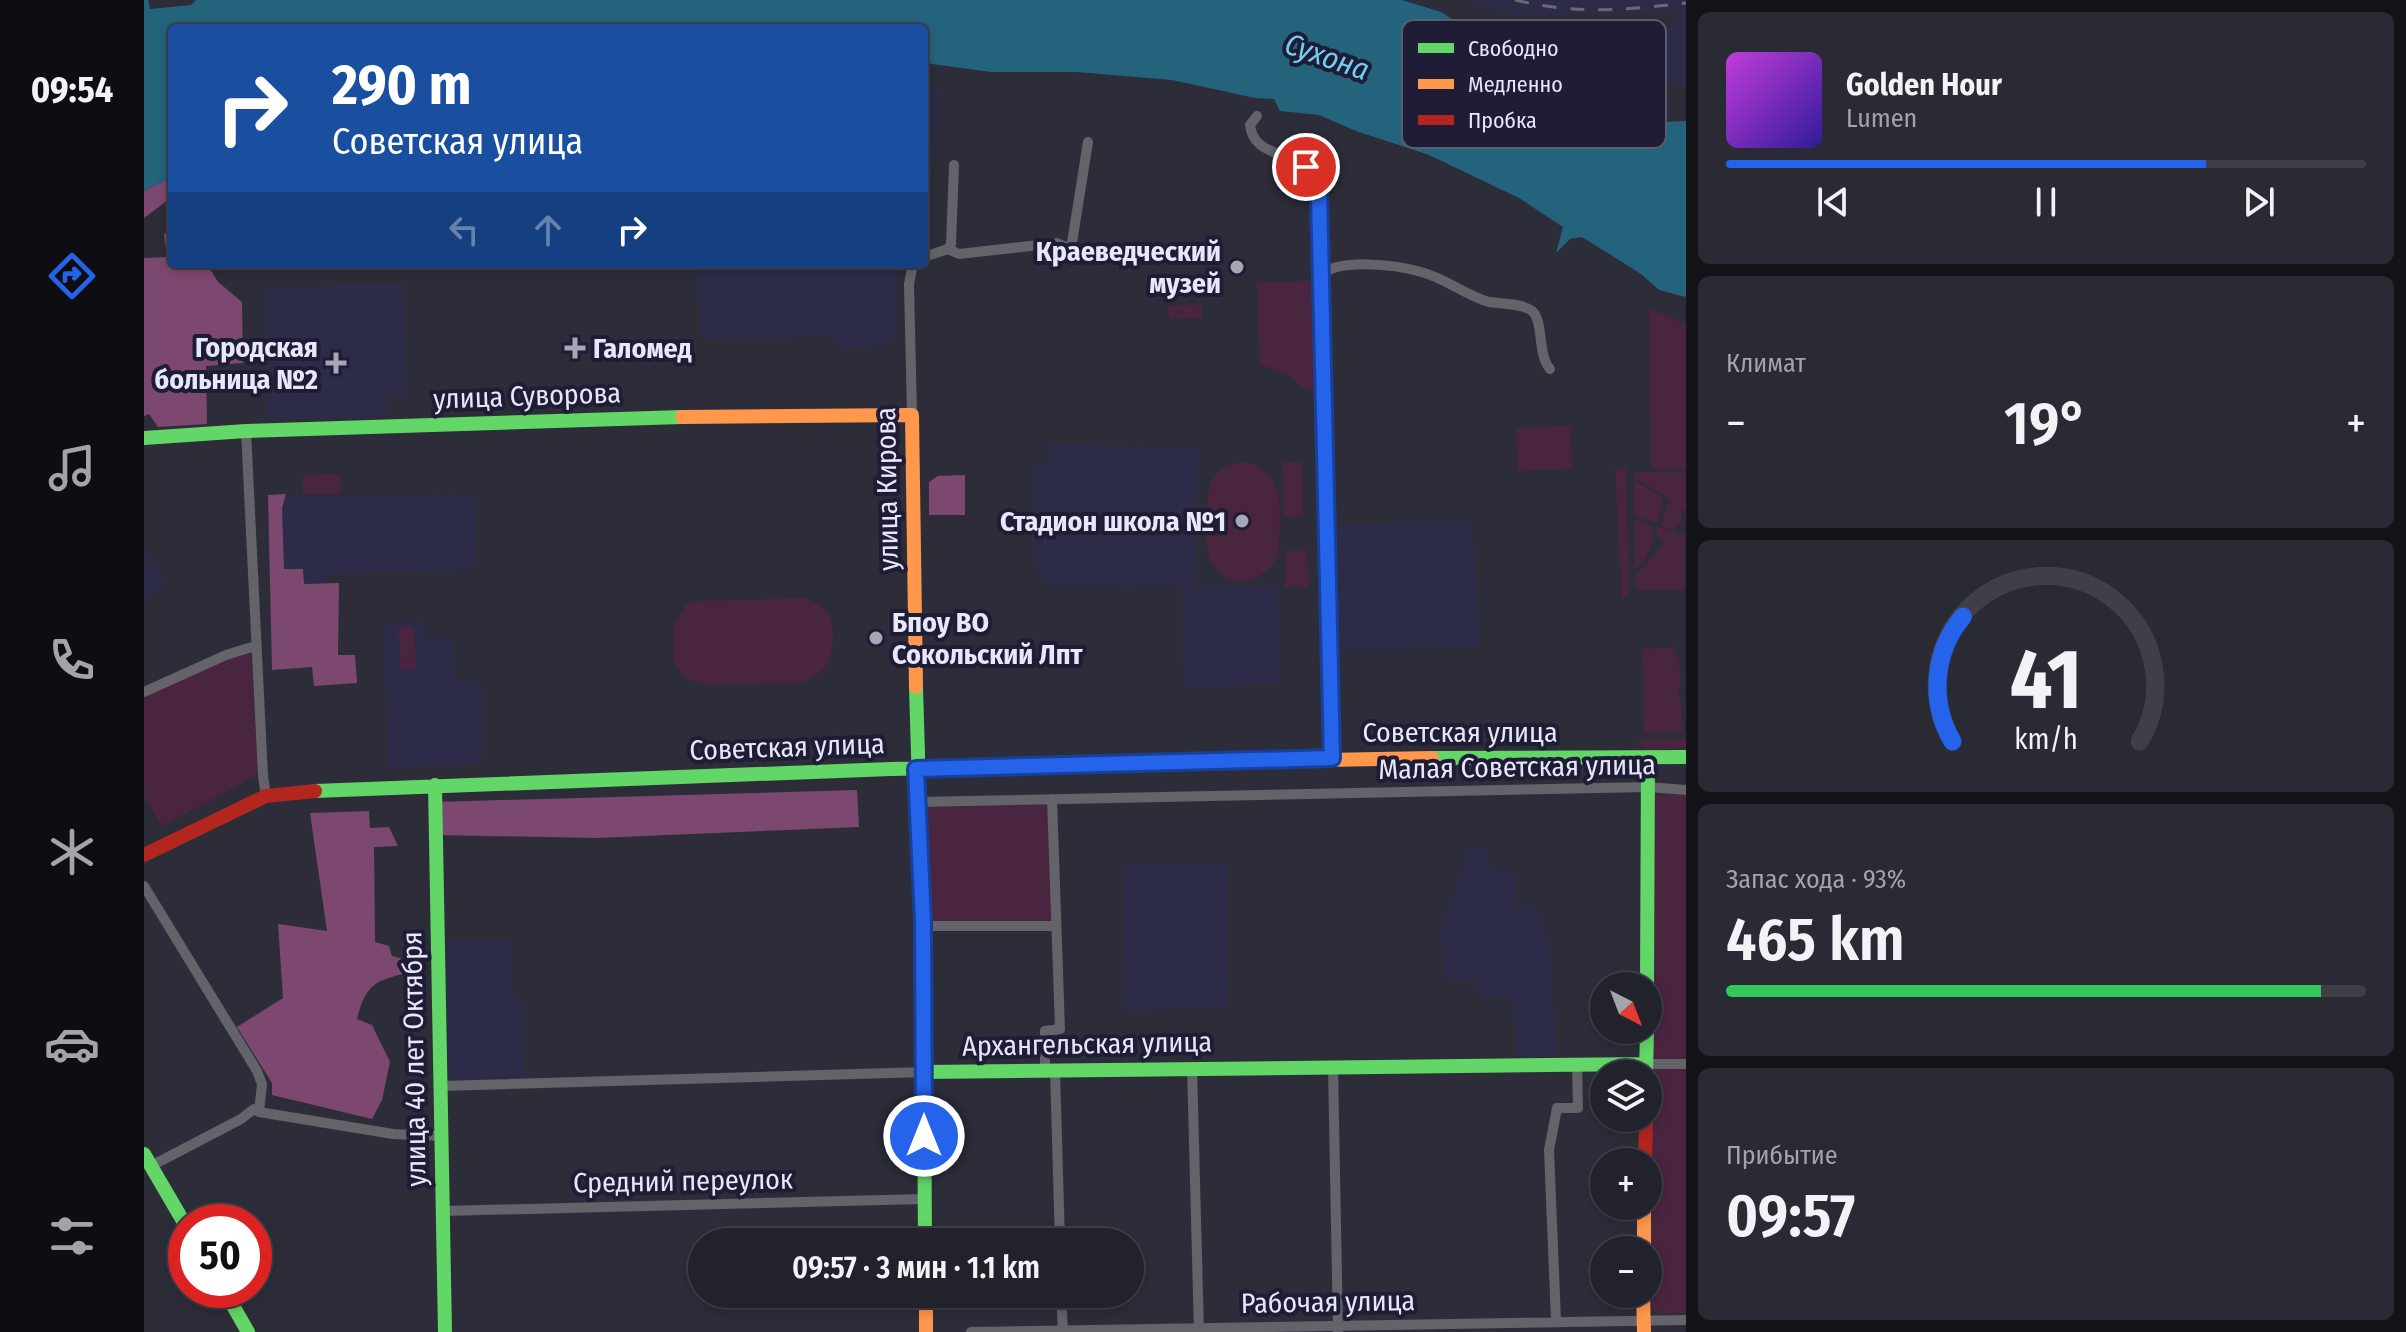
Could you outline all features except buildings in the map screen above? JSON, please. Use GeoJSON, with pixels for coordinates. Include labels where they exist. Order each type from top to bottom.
{"type":"FeatureCollection","features":[{"type":"Feature","properties":{"kind":"street"},"geometry":{"type":"LineString","coordinates":[[1257,116],[1250,125],[1251,136],[1261,148],[1295,159],[1306,167],[1317,184],[1332,758]]}},
{"type":"Feature","properties":{"kind":"street"},"geometry":{"type":"LineString","coordinates":[[948,249],[959,254],[1057,243],[1071,249],[1088,142]]}},
{"type":"Feature","properties":{"kind":"street"},"geometry":{"type":"LineString","coordinates":[[928,256],[948,249],[951,244],[954,165]]}},
{"type":"Feature","properties":{"kind":"street"},"geometry":{"type":"LineString","coordinates":[[1319,277],[1338,265],[1370,265],[1422,272],[1489,301],[1528,309],[1535,316],[1542,357],[1550,369]]}},
{"type":"Feature","properties":{"kind":"street","name":"улица Кирова"},"geometry":{"type":"LineString","coordinates":[[912,268],[909,284],[916,769],[923,926],[925,1228]]}},
{"type":"Feature","properties":{"kind":"street","name":"улица Суворова"},"geometry":{"type":"LineString","coordinates":[[144,438],[246,431],[730,416],[912,415]]}},
{"type":"Feature","properties":{"kind":"street"},"geometry":{"type":"LineString","coordinates":[[246,431],[255,646],[266,796]]}},
{"type":"Feature","properties":{"kind":"street"},"geometry":{"type":"LineString","coordinates":[[144,692],[226,655],[255,646]]}},
{"type":"Feature","properties":{"kind":"street","name":"Советская улица"},"geometry":{"type":"LineString","coordinates":[[144,855],[266,796],[302,791],[1332,758],[1686,757]]}},
{"type":"Feature","properties":{"kind":"street"},"geometry":{"type":"LineString","coordinates":[[1647,972],[1648,758]]}},
{"type":"Feature","properties":{"kind":"street","name":"улица 40 лет Октября"},"geometry":{"type":"LineString","coordinates":[[435,785],[445,1332]]}},
{"type":"Feature","properties":{"kind":"street","name":"Малая Советская улица"},"geometry":{"type":"LineString","coordinates":[[918,802],[1648,787],[1686,790]]}},
{"type":"Feature","properties":{"kind":"street"},"geometry":{"type":"LineString","coordinates":[[1052,799],[1060,1029],[1045,1031],[1059,1228]]}},
{"type":"Feature","properties":{"kind":"street"},"geometry":{"type":"LineString","coordinates":[[144,886],[257,1071],[262,1084],[259,1112]]}},
{"type":"Feature","properties":{"kind":"street"},"geometry":{"type":"LineString","coordinates":[[923,926],[1056,926]]}},
{"type":"Feature","properties":{"kind":"street"},"geometry":{"type":"LineString","coordinates":[[1563,1324],[1549,1150],[1557,1108],[1578,1108],[1577,1063]]}},
{"type":"Feature","properties":{"kind":"street","name":"Архангельская улица"},"geometry":{"type":"LineString","coordinates":[[441,1086],[924,1072],[1590,1064]]}},
{"type":"Feature","properties":{"kind":"street","name":"Архангельская улица"},"geometry":{"type":"LineString","coordinates":[[1662,1067],[1686,1064]]}},
{"type":"Feature","properties":{"kind":"street"},"geometry":{"type":"LineString","coordinates":[[1333,1066],[1338,1329]]}},
{"type":"Feature","properties":{"kind":"street"},"geometry":{"type":"LineString","coordinates":[[1192,1067],[1199,1330]]}},
{"type":"Feature","properties":{"kind":"street"},"geometry":{"type":"LineString","coordinates":[[173,1204],[148,1160],[241,1119],[254,1109],[393,1134],[442,1136]]}},
{"type":"Feature","properties":{"kind":"street","name":"Средний переулок"},"geometry":{"type":"LineString","coordinates":[[443,1211],[924,1199]]}},
{"type":"Feature","properties":{"kind":"street"},"geometry":{"type":"LineString","coordinates":[[234,1308],[248,1332]]}},
{"type":"Feature","properties":{"kind":"street"},"geometry":{"type":"LineString","coordinates":[[926,1308],[926,1332]]}},
{"type":"Feature","properties":{"kind":"street"},"geometry":{"type":"LineString","coordinates":[[1062,1308],[1063,1331]]}},
{"type":"Feature","properties":{"kind":"street","name":"Рабочая улица"},"geometry":{"type":"LineString","coordinates":[[971,1332],[1471,1328],[1643,1325],[1686,1320]]}},
{"type":"Feature","properties":{"kind":"shaded area"},"geometry":{"type":"Polygon","coordinates":[[[1467,0],[1686,0],[1686,87],[1666,79],[1666,33],[1684,11],[1515,16],[1467,0]]]}},
{"type":"Feature","properties":{"kind":"shaded area"},"geometry":{"type":"Polygon","coordinates":[[[928,92],[941,92],[928,202],[928,92]]]}},
{"type":"Feature","properties":{"kind":"shaded area"},"geometry":{"type":"Polygon","coordinates":[[[168,179],[168,200],[144,218],[144,191],[168,179]]]}},
{"type":"Feature","properties":{"kind":"shaded area"},"geometry":{"type":"Polygon","coordinates":[[[168,232],[168,268],[209,268],[218,282],[242,302],[243,363],[206,366],[207,424],[158,427],[149,414],[144,416],[144,258],[167,257],[164,234],[168,232]]]}},
{"type":"Feature","properties":{"kind":"shaded area"},"geometry":{"type":"Polygon","coordinates":[[[695,268],[898,268],[895,327],[891,344],[839,349],[837,337],[702,339],[695,268]]]}},
{"type":"Feature","properties":{"kind":"shaded area"},"geometry":{"type":"Polygon","coordinates":[[[1319,277],[1322,394],[1301,387],[1292,377],[1260,364],[1257,283],[1303,281],[1319,277]]]}},
{"type":"Feature","properties":{"kind":"shaded area","name":"Городская больница №2"},"geometry":{"type":"Polygon","coordinates":[[[403,283],[406,395],[386,395],[386,416],[267,420],[265,288],[403,283]]]}},
{"type":"Feature","properties":{"kind":"shaded area"},"geometry":{"type":"Polygon","coordinates":[[[1201,304],[1202,318],[1169,319],[1168,306],[1201,304]]]}},
{"type":"Feature","properties":{"kind":"shaded area"},"geometry":{"type":"Polygon","coordinates":[[[1649,308],[1686,324],[1686,469],[1651,469],[1649,308]]]}},
{"type":"Feature","properties":{"kind":"shaded area"},"geometry":{"type":"Polygon","coordinates":[[[1571,426],[1572,469],[1517,471],[1516,428],[1571,426]]]}},
{"type":"Feature","properties":{"kind":"shaded area"},"geometry":{"type":"Polygon","coordinates":[[[1049,444],[1199,448],[1194,586],[1277,587],[1281,683],[1183,689],[1181,586],[1046,585],[1035,565],[1033,468],[1047,461],[1049,444]]]}},
{"type":"Feature","properties":{"kind":"shaded area"},"geometry":{"type":"Polygon","coordinates":[[[1242,462],[1257,466],[1274,484],[1280,523],[1279,551],[1275,561],[1260,576],[1241,581],[1221,574],[1211,561],[1207,543],[1207,506],[1214,478],[1229,465],[1242,462]]]}},
{"type":"Feature","properties":{"kind":"shaded area"},"geometry":{"type":"Polygon","coordinates":[[[1283,462],[1302,462],[1303,516],[1284,517],[1283,462]]]}},
{"type":"Feature","properties":{"kind":"shaded area"},"geometry":{"type":"Polygon","coordinates":[[[1626,468],[1629,596],[1622,597],[1615,469],[1626,468]]]}},
{"type":"Feature","properties":{"kind":"shaded area"},"geometry":{"type":"Polygon","coordinates":[[[1634,472],[1686,472],[1686,511],[1681,508],[1682,521],[1674,530],[1661,525],[1669,502],[1674,503],[1633,477],[1634,472]]]}},
{"type":"Feature","properties":{"kind":"shaded area"},"geometry":{"type":"Polygon","coordinates":[[[340,474],[341,494],[303,495],[303,475],[340,474]]]}},
{"type":"Feature","properties":{"kind":"shaded area"},"geometry":{"type":"Polygon","coordinates":[[[965,475],[965,515],[929,515],[929,482],[938,476],[965,475]]]}},
{"type":"Feature","properties":{"kind":"shaded area"},"geometry":{"type":"Polygon","coordinates":[[[1634,480],[1663,498],[1657,523],[1634,516],[1634,480]]]}},
{"type":"Feature","properties":{"kind":"shaded area"},"geometry":{"type":"Polygon","coordinates":[[[286,494],[282,508],[284,569],[303,569],[304,584],[339,583],[338,655],[355,655],[357,683],[314,686],[312,667],[272,670],[268,495],[286,494]]]}},
{"type":"Feature","properties":{"kind":"shaded area"},"geometry":{"type":"Polygon","coordinates":[[[474,494],[476,569],[326,574],[325,584],[278,584],[273,496],[474,494]]]}},
{"type":"Feature","properties":{"kind":"shaded area"},"geometry":{"type":"Polygon","coordinates":[[[1472,520],[1480,646],[1340,650],[1336,525],[1472,520]]]}},
{"type":"Feature","properties":{"kind":"shaded area"},"geometry":{"type":"Polygon","coordinates":[[[1635,520],[1651,526],[1652,538],[1647,555],[1635,569],[1635,520]]]}},
{"type":"Feature","properties":{"kind":"shaded area"},"geometry":{"type":"Polygon","coordinates":[[[1658,527],[1685,535],[1684,590],[1636,590],[1635,575],[1663,545],[1656,532],[1658,527]]]}},
{"type":"Feature","properties":{"kind":"shaded area"},"geometry":{"type":"Polygon","coordinates":[[[144,546],[167,584],[144,599],[144,546]]]}},
{"type":"Feature","properties":{"kind":"shaded area"},"geometry":{"type":"Polygon","coordinates":[[[1285,551],[1307,551],[1309,587],[1285,587],[1285,551]]]}},
{"type":"Feature","properties":{"kind":"shaded area"},"geometry":{"type":"Polygon","coordinates":[[[807,598],[821,606],[832,621],[831,654],[814,677],[798,683],[705,685],[686,679],[673,660],[674,624],[686,605],[697,601],[807,598]]]}},
{"type":"Feature","properties":{"kind":"shaded area"},"geometry":{"type":"Polygon","coordinates":[[[424,622],[425,639],[453,638],[454,682],[482,683],[482,764],[389,767],[383,623],[424,622]]]}},
{"type":"Feature","properties":{"kind":"shaded area"},"geometry":{"type":"Polygon","coordinates":[[[414,626],[416,669],[401,670],[398,627],[414,626]]]}},
{"type":"Feature","properties":{"kind":"shaded area"},"geometry":{"type":"Polygon","coordinates":[[[1675,647],[1676,658],[1679,656],[1681,687],[1677,692],[1683,732],[1644,733],[1643,649],[1675,647]]]}},
{"type":"Feature","properties":{"kind":"shaded area"},"geometry":{"type":"Polygon","coordinates":[[[251,652],[258,775],[162,826],[144,796],[144,695],[227,657],[251,652]]]}},
{"type":"Feature","properties":{"kind":"shaded area"},"geometry":{"type":"Polygon","coordinates":[[[1639,739],[1686,739],[1686,748],[1647,749],[1639,739]]]}},
{"type":"Feature","properties":{"kind":"shaded area"},"geometry":{"type":"Polygon","coordinates":[[[857,790],[859,827],[597,838],[436,835],[435,802],[857,790]]]}},
{"type":"Feature","properties":{"kind":"shaded area"},"geometry":{"type":"Polygon","coordinates":[[[1653,795],[1686,795],[1686,1061],[1652,1060],[1652,1044],[1662,1044],[1662,972],[1652,972],[1653,795]]]}},
{"type":"Feature","properties":{"kind":"shaded area"},"geometry":{"type":"Polygon","coordinates":[[[1049,805],[1052,924],[928,922],[922,807],[1049,805]]]}},
{"type":"Feature","properties":{"kind":"shaded area"},"geometry":{"type":"Polygon","coordinates":[[[369,811],[370,828],[389,827],[398,846],[374,847],[375,942],[389,946],[392,956],[417,963],[412,972],[382,981],[369,990],[357,1019],[372,1025],[390,1062],[382,1100],[372,1119],[272,1095],[272,1083],[237,1027],[283,998],[278,924],[327,931],[310,813],[369,811]]]}},
{"type":"Feature","properties":{"kind":"shaded area"},"geometry":{"type":"Polygon","coordinates":[[[1470,847],[1488,847],[1491,870],[1515,874],[1516,905],[1536,904],[1549,944],[1557,1056],[1518,1057],[1511,996],[1478,998],[1477,979],[1444,981],[1441,929],[1470,847]]]}},
{"type":"Feature","properties":{"kind":"shaded area"},"geometry":{"type":"Polygon","coordinates":[[[1227,863],[1229,1007],[1126,1011],[1124,864],[1227,863]]]}},
{"type":"Feature","properties":{"kind":"shaded area"},"geometry":{"type":"Polygon","coordinates":[[[445,940],[512,940],[513,996],[522,996],[523,1077],[448,1080],[445,940]]]}},
{"type":"Feature","properties":{"kind":"shaded area"},"geometry":{"type":"Polygon","coordinates":[[[1662,1068],[1686,1069],[1686,1313],[1657,1314],[1652,1308],[1662,1308],[1662,1236],[1651,1236],[1651,1220],[1662,1220],[1662,1148],[1651,1148],[1651,1132],[1662,1132],[1662,1068]]]}},
{"type":"Feature","properties":{"kind":"water","name":"Сухона"},"geometry":{"type":"Polygon","coordinates":[[[144,0],[148,0],[150,9],[191,5],[196,0],[1402,0],[1441,12],[1453,20],[1402,20],[1402,146],[1319,115],[1280,111],[1274,99],[1255,98],[1172,80],[1077,72],[991,72],[932,64],[928,62],[928,24],[168,24],[168,179],[144,191],[144,0]]]}},
{"type":"Feature","properties":{"kind":"water"},"geometry":{"type":"Polygon","coordinates":[[[1686,121],[1686,297],[1659,290],[1641,274],[1582,237],[1570,239],[1556,253],[1563,227],[1519,198],[1408,148],[1666,148],[1666,122],[1686,121]]]}},
{"type":"Feature","properties":{"kind":"railway"},"geometry":{"type":"LineString","coordinates":[[1515,0],[1560,8],[1600,10],[1686,3]]}},
{"type":"Feature","properties":{"kind":"traffic: fast"},"geometry":{"type":"LineString","coordinates":[[144,438],[246,431],[682,417]]}},
{"type":"Feature","properties":{"kind":"traffic: fast"},"geometry":{"type":"LineString","coordinates":[[916,687],[923,921],[925,1228]]}},
{"type":"Feature","properties":{"kind":"traffic: fast"},"geometry":{"type":"LineString","coordinates":[[1432,758],[1686,757]]}},
{"type":"Feature","properties":{"kind":"traffic: fast"},"geometry":{"type":"LineString","coordinates":[[1647,972],[1648,758]]}},
{"type":"Feature","properties":{"kind":"traffic: fast"},"geometry":{"type":"LineString","coordinates":[[315,791],[891,769],[1152,763]]}},
{"type":"Feature","properties":{"kind":"traffic: fast"},"geometry":{"type":"LineString","coordinates":[[435,785],[445,1332]]}},
{"type":"Feature","properties":{"kind":"traffic: fast"},"geometry":{"type":"LineString","coordinates":[[1646,1060],[1647,1044]]}},
{"type":"Feature","properties":{"kind":"traffic: fast"},"geometry":{"type":"LineString","coordinates":[[924,1072],[1590,1065]]}},
{"type":"Feature","properties":{"kind":"traffic: fast"},"geometry":{"type":"LineString","coordinates":[[144,1154],[173,1204]]}},
{"type":"Feature","properties":{"kind":"traffic: fast"},"geometry":{"type":"LineString","coordinates":[[234,1308],[248,1332]]}},
{"type":"Feature","properties":{"kind":"traffic: slow"},"geometry":{"type":"LineString","coordinates":[[682,417],[912,415],[916,687]]}},
{"type":"Feature","properties":{"kind":"traffic: slow"},"geometry":{"type":"LineString","coordinates":[[1152,763],[1432,758]]}},
{"type":"Feature","properties":{"kind":"traffic: slow"},"geometry":{"type":"LineString","coordinates":[[1644,1220],[1644,1236]]}},
{"type":"Feature","properties":{"kind":"traffic: slow"},"geometry":{"type":"LineString","coordinates":[[926,1308],[926,1332]]}},
{"type":"Feature","properties":{"kind":"traffic: slow"},"geometry":{"type":"LineString","coordinates":[[1643,1308],[1644,1332]]}},
{"type":"Feature","properties":{"kind":"traffic: jam"},"geometry":{"type":"LineString","coordinates":[[144,855],[266,796],[315,791]]}},
{"type":"Feature","properties":{"kind":"traffic: jam"},"geometry":{"type":"LineString","coordinates":[[1645,1148],[1646,1132]]}},
{"type":"Feature","properties":{"kind":"place","name":"Краеведческий музей"},"geometry":{"type":"Point","coordinates":[1237,267]}},
{"type":"Feature","properties":{"kind":"place","name":"Галомед"},"geometry":{"type":"Point","coordinates":[575,348]}},
{"type":"Feature","properties":{"kind":"place","name":"Городская больница №2"},"geometry":{"type":"Point","coordinates":[336,363]}},
{"type":"Feature","properties":{"kind":"place","name":"Стадион школа №1"},"geometry":{"type":"Point","coordinates":[1242,521]}},
{"type":"Feature","properties":{"kind":"place","name":"Бпоу ВО Сокольский Лпт"},"geometry":{"type":"Point","coordinates":[876,638]}},
{"type":"Feature","properties":{"kind":"route"},"geometry":{"type":"LineString","coordinates":[[924,1136],[923,921],[916,769],[1332,758],[1319,193],[1306,167]]}}]}
